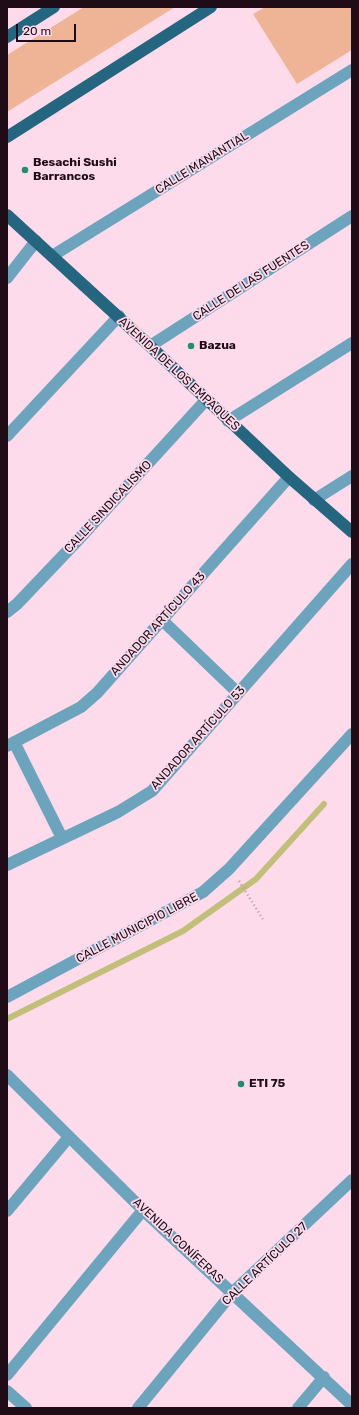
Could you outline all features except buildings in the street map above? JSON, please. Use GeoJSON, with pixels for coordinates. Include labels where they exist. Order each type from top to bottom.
{"type":"FeatureCollection","features":[{"type":"Feature","properties":{"kind":"main road"},"geometry":{"type":"LineString","coordinates":[[7,37],[54,7]]}},
{"type":"Feature","properties":{"kind":"main road"},"geometry":{"type":"LineString","coordinates":[[7,137],[211,7]]}},
{"type":"Feature","properties":{"kind":"main road","name":"AVENIDA DE LOS EMPAQUES"},"geometry":{"type":"LineString","coordinates":[[7,215],[119,316],[228,421],[314,500],[352,532]]}},
{"type":"Feature","properties":{"kind":"street","name":"CALLE MANANTIAL"},"geometry":{"type":"LineString","coordinates":[[52,256],[352,70]]}},
{"type":"Feature","properties":{"kind":"street","name":"CALLE DE LAS FUENTES"},"geometry":{"type":"LineString","coordinates":[[150,346],[352,216]]}},
{"type":"Feature","properties":{"kind":"street"},"geometry":{"type":"LineString","coordinates":[[7,278],[36,241]]}},
{"type":"Feature","properties":{"kind":"street"},"geometry":{"type":"LineString","coordinates":[[7,436],[119,316]]}},
{"type":"Feature","properties":{"kind":"street"},"geometry":{"type":"LineString","coordinates":[[228,421],[352,343]]}},
{"type":"Feature","properties":{"kind":"street","name":"CALLE SINDICALISMO"},"geometry":{"type":"LineString","coordinates":[[7,612],[17,604],[58,561],[206,400]]}},
{"type":"Feature","properties":{"kind":"street"},"geometry":{"type":"LineString","coordinates":[[314,500],[352,476]]}},
{"type":"Feature","properties":{"kind":"street","name":"ANDADOR ARTÍCULO 43"},"geometry":{"type":"LineString","coordinates":[[10,744],[81,708],[97,693],[161,619],[290,477]]}},
{"type":"Feature","properties":{"kind":"street","name":"ANDADOR ARTÍCULO 53"},"geometry":{"type":"LineString","coordinates":[[7,865],[118,812],[152,791],[352,564]]}},
{"type":"Feature","properties":{"kind":"street"},"geometry":{"type":"LineString","coordinates":[[161,619],[238,693]]}},
{"type":"Feature","properties":{"kind":"street","name":"CALLE MUNICIPIO LIBRE"},"geometry":{"type":"LineString","coordinates":[[7,997],[179,906],[202,892],[229,868],[352,734]]}},
{"type":"Feature","properties":{"kind":"street"},"geometry":{"type":"LineString","coordinates":[[10,744],[62,838]]}},
{"type":"Feature","properties":{"kind":"street","name":"AVENIDA CONÍFERAS"},"geometry":{"type":"LineString","coordinates":[[7,1075],[143,1210],[233,1292],[352,1405]]}},
{"type":"Feature","properties":{"kind":"street"},"geometry":{"type":"LineString","coordinates":[[7,1211],[69,1137]]}},
{"type":"Feature","properties":{"kind":"street","name":"CALLE ARTÍCULO 27"},"geometry":{"type":"LineString","coordinates":[[138,1408],[233,1292],[352,1180]]}},
{"type":"Feature","properties":{"kind":"street"},"geometry":{"type":"LineString","coordinates":[[7,1375],[143,1210]]}},
{"type":"Feature","properties":{"kind":"street"},"geometry":{"type":"LineString","coordinates":[[298,1408],[324,1377]]}},
{"type":"Feature","properties":{"kind":"street"},"geometry":{"type":"LineString","coordinates":[[7,1391],[26,1408]]}},
{"type":"Feature","properties":{"kind":"path"},"geometry":{"type":"LineString","coordinates":[[239,882],[264,921]]}},
{"type":"Feature","properties":{"kind":"shaded area"},"geometry":{"type":"Polygon","coordinates":[[[84,7],[175,7],[7,112],[7,55],[84,7]]]}},
{"type":"Feature","properties":{"kind":"shaded area"},"geometry":{"type":"Polygon","coordinates":[[[265,7],[352,7],[352,50],[297,84],[253,14],[265,7]]]}},
{"type":"Feature","properties":{"kind":"waterway"},"geometry":{"type":"LineString","coordinates":[[7,1019],[183,931],[256,879],[324,804]]}},
{"type":"Feature","properties":{"kind":"place","name":"Besachi Sushi Barrancos"},"geometry":{"type":"Point","coordinates":[25,170]}},
{"type":"Feature","properties":{"kind":"place","name":"Bazua"},"geometry":{"type":"Point","coordinates":[191,346]}},
{"type":"Feature","properties":{"kind":"place","name":"ETI 75"},"geometry":{"type":"Point","coordinates":[241,1084]}}]}
